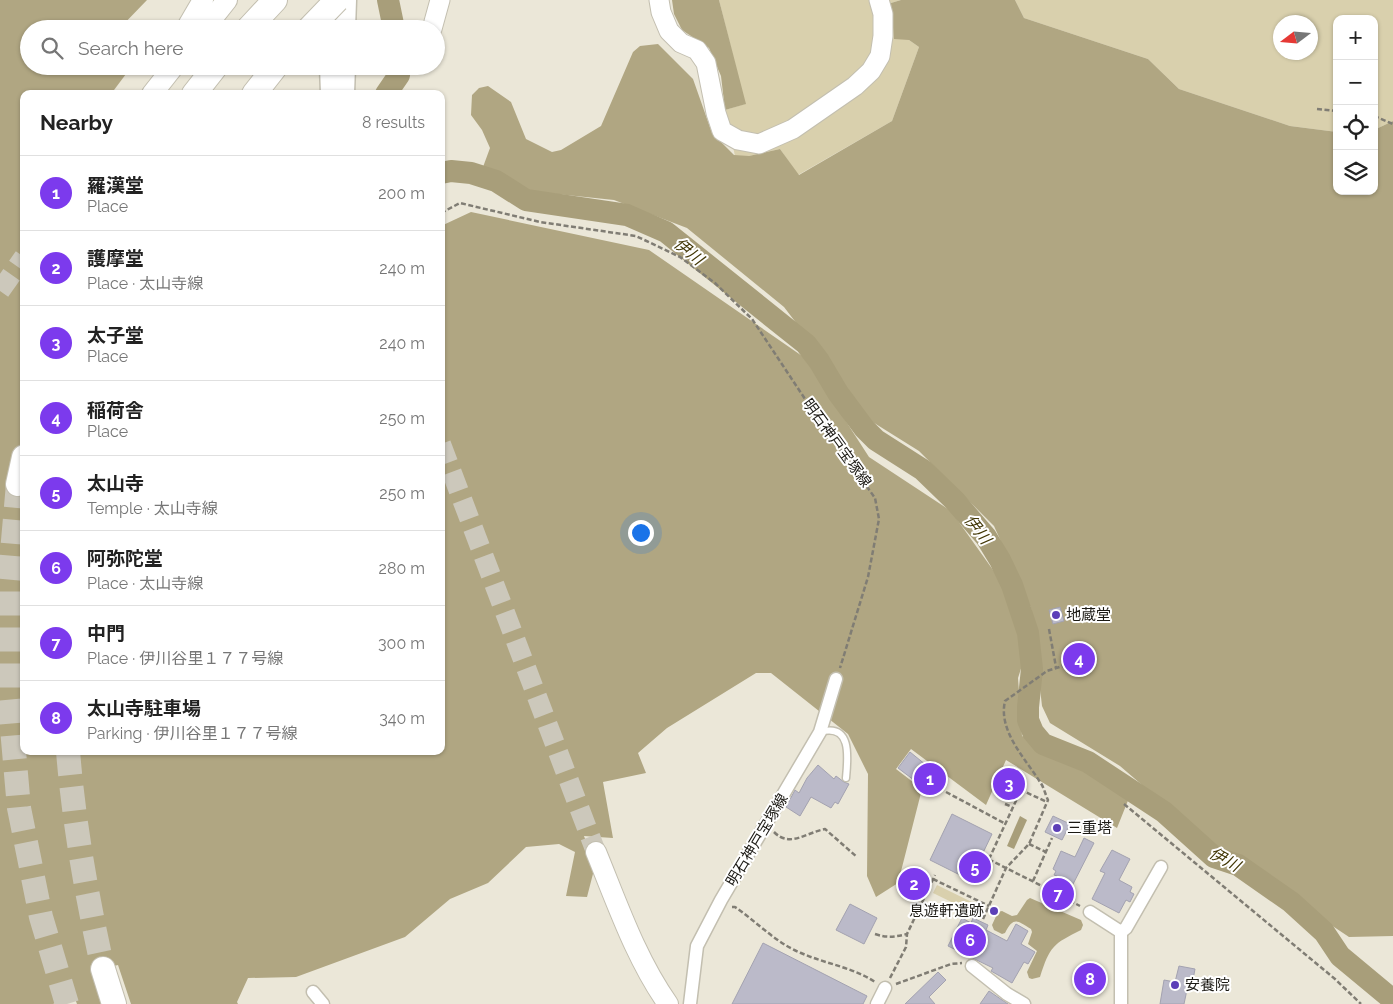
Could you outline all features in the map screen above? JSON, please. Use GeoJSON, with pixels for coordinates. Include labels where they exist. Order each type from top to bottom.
{"type":"FeatureCollection","features":[{"type":"Feature","properties":{"kind":"highway"},"geometry":{"type":"LineString","coordinates":[[256,20],[275,0]]}},
{"type":"Feature","properties":{"kind":"highway"},"geometry":{"type":"LineString","coordinates":[[318,20],[337,0]]}},
{"type":"Feature","properties":{"kind":"highway"},"geometry":{"type":"LineString","coordinates":[[197,90],[209,75]]}},
{"type":"Feature","properties":{"kind":"highway"},"geometry":{"type":"LineString","coordinates":[[257,90],[269,75]]}},
{"type":"Feature","properties":{"kind":"highway"},"geometry":{"type":"LineString","coordinates":[[18,484],[20,475]]}},
{"type":"Feature","properties":{"kind":"highway"},"geometry":{"type":"LineString","coordinates":[[103,969],[114,1004]]}},
{"type":"Feature","properties":{"kind":"main road"},"geometry":{"type":"LineString","coordinates":[[191,20],[203,0]]}},
{"type":"Feature","properties":{"kind":"main road"},"geometry":{"type":"LineString","coordinates":[[211,20],[227,0]]}},
{"type":"Feature","properties":{"kind":"main road"},"geometry":{"type":"LineString","coordinates":[[337,0],[337,20]]}},
{"type":"Feature","properties":{"kind":"main road"},"geometry":{"type":"LineString","coordinates":[[148,90],[158,75]]}},
{"type":"Feature","properties":{"kind":"main road"},"geometry":{"type":"LineString","coordinates":[[155,90],[167,75]]}},
{"type":"Feature","properties":{"kind":"main road"},"geometry":{"type":"LineString","coordinates":[[336,90],[337,75]]}},
{"type":"Feature","properties":{"kind":"main road"},"geometry":{"type":"LineString","coordinates":[[596,852],[629,933],[660,993],[668,1004]]}},
{"type":"Feature","properties":{"kind":"street"},"geometry":{"type":"LineString","coordinates":[[327,20],[328,0]]}},
{"type":"Feature","properties":{"kind":"street"},"geometry":{"type":"LineString","coordinates":[[349,20],[350,0]]}},
{"type":"Feature","properties":{"kind":"street"},"geometry":{"type":"LineString","coordinates":[[434,20],[440,0]]}},
{"type":"Feature","properties":{"kind":"street"},"geometry":{"type":"LineString","coordinates":[[660,0],[661,12],[669,31],[681,43],[697,50],[706,63],[722,131],[738,140],[759,144],[793,128],[855,86],[870,70],[880,56],[884,36],[883,14],[879,0]]}},
{"type":"Feature","properties":{"kind":"street"},"geometry":{"type":"LineString","coordinates":[[326,75],[327,90]]}},
{"type":"Feature","properties":{"kind":"street"},"geometry":{"type":"LineString","coordinates":[[348,90],[349,75]]}},
{"type":"Feature","properties":{"kind":"street","name":"明石神戸宝塚線"},"geometry":{"type":"LineString","coordinates":[[690,1004],[697,946],[716,909],[820,732],[836,679]]}},
{"type":"Feature","properties":{"kind":"street"},"geometry":{"type":"LineString","coordinates":[[1121,932],[1126,928],[1160,868]]}},
{"type":"Feature","properties":{"kind":"street"},"geometry":{"type":"LineString","coordinates":[[1090,912],[1121,932]]}},
{"type":"Feature","properties":{"kind":"street"},"geometry":{"type":"LineString","coordinates":[[1120,1004],[1121,932]]}},
{"type":"Feature","properties":{"kind":"street"},"geometry":{"type":"LineString","coordinates":[[972,966],[1007,994],[1024,1004]]}},
{"type":"Feature","properties":{"kind":"street"},"geometry":{"type":"LineString","coordinates":[[877,1004],[885,988]]}},
{"type":"Feature","properties":{"kind":"street"},"geometry":{"type":"LineString","coordinates":[[313,992],[323,1004]]}},
{"type":"Feature","properties":{"kind":"lane"},"geometry":{"type":"LineString","coordinates":[[820,732],[830,729],[839,733],[845,741],[848,754],[846,778]]}},
{"type":"Feature","properties":{"kind":"path"},"geometry":{"type":"LineString","coordinates":[[1317,109],[1333,111]]}},
{"type":"Feature","properties":{"kind":"path"},"geometry":{"type":"LineString","coordinates":[[1378,118],[1393,124]]}},
{"type":"Feature","properties":{"kind":"path","name":"明石神戸宝塚線"},"geometry":{"type":"LineString","coordinates":[[445,211],[460,203],[540,222],[636,236],[680,257],[715,283],[752,319],[811,408],[872,491],[879,512],[868,577],[836,679]]}},
{"type":"Feature","properties":{"kind":"path"},"geometry":{"type":"LineString","coordinates":[[1049,629],[1056,667]]}},
{"type":"Feature","properties":{"kind":"path"},"geometry":{"type":"LineString","coordinates":[[982,919],[1006,868],[1029,844],[1048,800],[1041,783],[1017,750],[1004,715],[1004,701],[1047,671],[1072,663]]}},
{"type":"Feature","properties":{"kind":"path"},"geometry":{"type":"LineString","coordinates":[[989,859],[1020,790],[1046,802]]}},
{"type":"Feature","properties":{"kind":"path"},"geometry":{"type":"LineString","coordinates":[[946,792],[1004,823]]}},
{"type":"Feature","properties":{"kind":"path"},"geometry":{"type":"LineString","coordinates":[[1006,804],[1012,807]]}},
{"type":"Feature","properties":{"kind":"path"},"geometry":{"type":"LineString","coordinates":[[1124,804],[1335,979],[1361,1004]]}},
{"type":"Feature","properties":{"kind":"path"},"geometry":{"type":"LineString","coordinates":[[766,825],[780,839],[790,840],[813,831],[825,829],[857,857]]}},
{"type":"Feature","properties":{"kind":"path"},"geometry":{"type":"LineString","coordinates":[[1033,881],[1052,838]]}},
{"type":"Feature","properties":{"kind":"path"},"geometry":{"type":"LineString","coordinates":[[1029,844],[1046,852]]}},
{"type":"Feature","properties":{"kind":"path"},"geometry":{"type":"LineString","coordinates":[[982,856],[1054,892]]}},
{"type":"Feature","properties":{"kind":"path"},"geometry":{"type":"LineString","coordinates":[[1019,874],[1021,869]]}},
{"type":"Feature","properties":{"kind":"path"},"geometry":{"type":"LineString","coordinates":[[885,988],[906,947],[907,934],[935,875]]}},
{"type":"Feature","properties":{"kind":"path"},"geometry":{"type":"LineString","coordinates":[[933,879],[989,906]]}},
{"type":"Feature","properties":{"kind":"path"},"geometry":{"type":"LineString","coordinates":[[1063,897],[1090,912]]}},
{"type":"Feature","properties":{"kind":"path"},"geometry":{"type":"LineString","coordinates":[[716,909],[735,907],[773,937],[800,953],[861,973],[885,988]]}},
{"type":"Feature","properties":{"kind":"path"},"geometry":{"type":"LineString","coordinates":[[875,934],[895,937],[907,934]]}},
{"type":"Feature","properties":{"kind":"path"},"geometry":{"type":"LineString","coordinates":[[885,988],[951,964],[960,963],[972,966]]}},
{"type":"Feature","properties":{"kind":"shaded area"},"geometry":{"type":"Polygon","coordinates":[[[0,0],[147,0],[128,20],[20,20],[20,75],[125,75],[114,90],[20,90],[20,755],[445,755],[445,224],[471,212],[649,250],[805,358],[869,457],[951,511],[998,577],[1010,605],[1025,656],[1018,678],[1022,736],[1086,765],[1129,798],[1117,828],[1006,760],[986,805],[911,749],[896,769],[922,789],[898,883],[876,897],[867,876],[868,774],[848,734],[771,673],[756,673],[667,728],[638,753],[646,773],[603,782],[613,838],[584,836],[595,866],[587,897],[566,896],[575,852],[559,844],[526,847],[488,883],[450,899],[405,937],[296,977],[248,978],[237,1002],[238,1004],[131,1004],[118,965],[93,971],[101,1004],[77,1004],[74,996],[53,1004],[0,1004],[0,0]]]}},
{"type":"Feature","properties":{"kind":"shaded area"},"geometry":{"type":"Polygon","coordinates":[[[672,0],[719,0],[746,104],[725,110],[721,76],[709,48],[682,30],[674,14],[672,0]]]}},
{"type":"Feature","properties":{"kind":"shaded area"},"geometry":{"type":"Polygon","coordinates":[[[719,0],[901,0],[891,3],[909,40],[919,47],[892,121],[798,175],[780,149],[749,156],[735,156],[725,110],[745,104],[719,0]]]}},
{"type":"Feature","properties":{"kind":"shaded area"},"geometry":{"type":"Polygon","coordinates":[[[901,0],[1015,0],[1024,18],[1148,59],[1179,89],[1290,126],[1333,131],[1333,195],[1378,195],[1378,128],[1393,121],[1393,936],[1349,937],[1213,846],[1120,766],[1050,723],[1042,706],[1031,608],[994,526],[919,451],[871,421],[784,307],[687,228],[614,200],[528,191],[483,167],[490,148],[482,130],[471,115],[472,95],[479,88],[488,86],[511,102],[526,139],[552,152],[561,150],[601,126],[633,52],[640,46],[658,44],[693,79],[712,133],[734,155],[749,156],[780,149],[799,175],[892,121],[919,47],[909,40],[894,39],[891,3],[901,0]]]}},
{"type":"Feature","properties":{"kind":"shaded area"},"geometry":{"type":"Polygon","coordinates":[[[1015,0],[1393,0],[1393,121],[1378,128],[1378,15],[1333,15],[1333,131],[1290,126],[1179,89],[1148,59],[1024,18],[1015,0]]]}},
{"type":"Feature","properties":{"kind":"shaded area"},"geometry":{"type":"Polygon","coordinates":[[[1020,816],[1027,820],[1014,849],[1007,846],[1020,816]]]}},
{"type":"Feature","properties":{"kind":"shaded area"},"geometry":{"type":"Polygon","coordinates":[[[937,885],[984,908],[980,916],[933,893],[937,885]]]}},
{"type":"Feature","properties":{"kind":"shaded area"},"geometry":{"type":"Polygon","coordinates":[[[1030,898],[1081,920],[1083,925],[1081,930],[1054,947],[1050,952],[1040,977],[1032,979],[1029,978],[1027,972],[1037,951],[1028,944],[1032,932],[1031,929],[1013,922],[1005,933],[1002,934],[994,930],[992,925],[998,912],[1002,911],[1012,916],[1017,915],[1030,898]]]}},
{"type":"Feature","properties":{"kind":"building","name":"地蔵堂"},"geometry":{"type":"Polygon","coordinates":[[[1060,607],[1064,621],[1053,624],[1049,610],[1060,607]]]}},
{"type":"Feature","properties":{"kind":"building"},"geometry":{"type":"Polygon","coordinates":[[[1083,652],[1087,664],[1076,667],[1072,655],[1083,652]]]}},
{"type":"Feature","properties":{"kind":"building"},"geometry":{"type":"Polygon","coordinates":[[[910,752],[942,778],[931,793],[898,768],[910,752]]]}},
{"type":"Feature","properties":{"kind":"building"},"geometry":{"type":"Polygon","coordinates":[[[818,765],[834,779],[836,776],[849,784],[838,804],[835,802],[831,808],[811,797],[800,816],[786,807],[795,790],[799,793],[807,778],[818,765]]]}},
{"type":"Feature","properties":{"kind":"building"},"geometry":{"type":"Polygon","coordinates":[[[1006,772],[1019,778],[1012,795],[999,789],[1006,772]]]}},
{"type":"Feature","properties":{"kind":"building"},"geometry":{"type":"Polygon","coordinates":[[[952,814],[992,834],[970,880],[930,860],[952,814]]]}},
{"type":"Feature","properties":{"kind":"building","name":"三重塔"},"geometry":{"type":"Polygon","coordinates":[[[1053,816],[1070,824],[1062,840],[1045,832],[1053,816]]]}},
{"type":"Feature","properties":{"kind":"building"},"geometry":{"type":"Polygon","coordinates":[[[1084,838],[1094,843],[1070,890],[1067,889],[1061,901],[1048,895],[1057,876],[1054,875],[1056,871],[1053,869],[1061,851],[1075,857],[1084,838]]]}},
{"type":"Feature","properties":{"kind":"building"},"geometry":{"type":"Polygon","coordinates":[[[1112,850],[1130,859],[1119,880],[1132,887],[1130,892],[1134,894],[1130,902],[1126,900],[1119,913],[1092,899],[1105,873],[1100,871],[1112,850]]]}},
{"type":"Feature","properties":{"kind":"building"},"geometry":{"type":"Polygon","coordinates":[[[911,873],[924,880],[917,894],[904,888],[911,873]]]}},
{"type":"Feature","properties":{"kind":"building"},"geometry":{"type":"Polygon","coordinates":[[[850,904],[877,918],[864,944],[836,930],[850,904]]]}},
{"type":"Feature","properties":{"kind":"building"},"geometry":{"type":"Polygon","coordinates":[[[962,918],[971,923],[973,918],[988,925],[986,930],[1007,941],[1016,924],[1028,931],[1021,944],[1035,952],[1028,964],[1024,962],[1012,983],[991,971],[993,968],[948,946],[962,918]]]}},
{"type":"Feature","properties":{"kind":"building"},"geometry":{"type":"Polygon","coordinates":[[[763,943],[867,996],[863,1004],[732,1004],[763,943]]]}},
{"type":"Feature","properties":{"kind":"building","name":"安養院"},"geometry":{"type":"Polygon","coordinates":[[[1179,966],[1195,969],[1192,985],[1188,985],[1184,1004],[1160,1004],[1164,980],[1175,982],[1179,966]]]}},
{"type":"Feature","properties":{"kind":"building"},"geometry":{"type":"Polygon","coordinates":[[[938,972],[946,980],[929,997],[935,1004],[905,1004],[938,972]]]}},
{"type":"Feature","properties":{"kind":"building"},"geometry":{"type":"Polygon","coordinates":[[[989,991],[1002,1000],[1008,1004],[980,1004],[989,991]]]}},
{"type":"Feature","properties":{"kind":"waterway","name":"伊川"},"geometry":{"type":"LineString","coordinates":[[388,0],[392,20]]}},
{"type":"Feature","properties":{"kind":"waterway","name":"伊川"},"geometry":{"type":"LineString","coordinates":[[389,90],[399,75]]}},
{"type":"Feature","properties":{"kind":"waterway","name":"伊川"},"geometry":{"type":"LineString","coordinates":[[445,172],[471,173],[496,181],[526,200],[627,215],[666,232],[806,344],[819,361],[838,393],[864,428],[876,440],[923,470],[955,501],[986,537],[1000,560],[1012,585],[1028,633],[1032,669],[1028,720],[1033,732],[1043,744],[1088,762],[1164,812],[1214,857],[1238,865],[1291,902],[1324,932],[1340,956],[1393,1000]]}},
{"type":"Feature","properties":{"kind":"tunnel"},"geometry":{"type":"LineString","coordinates":[[0,291],[20,263]]}},
{"type":"Feature","properties":{"kind":"tunnel"},"geometry":{"type":"LineString","coordinates":[[445,455],[596,852]]}},
{"type":"Feature","properties":{"kind":"tunnel"},"geometry":{"type":"LineString","coordinates":[[18,484],[9,586],[9,694],[19,808],[41,917],[67,1004]]}},
{"type":"Feature","properties":{"kind":"tunnel"},"geometry":{"type":"LineString","coordinates":[[68,755],[82,861],[103,969]]}},
{"type":"Feature","properties":{"kind":"place","name":"地蔵堂"},"geometry":{"type":"Point","coordinates":[1056,615]}},
{"type":"Feature","properties":{"kind":"place","name":"稲荷舎"},"geometry":{"type":"Point","coordinates":[1079,659]}},
{"type":"Feature","properties":{"kind":"place","name":"羅漢堂"},"geometry":{"type":"Point","coordinates":[930,779]}},
{"type":"Feature","properties":{"kind":"place","name":"太子堂"},"geometry":{"type":"Point","coordinates":[1009,784]}},
{"type":"Feature","properties":{"kind":"place","name":"三重塔"},"geometry":{"type":"Point","coordinates":[1057,828]}},
{"type":"Feature","properties":{"kind":"place","name":"太山寺"},"geometry":{"type":"Point","coordinates":[975,867]}},
{"type":"Feature","properties":{"kind":"place","name":"護摩堂"},"geometry":{"type":"Point","coordinates":[914,884]}},
{"type":"Feature","properties":{"kind":"place","name":"中門"},"geometry":{"type":"Point","coordinates":[1058,894]}},
{"type":"Feature","properties":{"kind":"place","name":"息遊軒遺跡"},"geometry":{"type":"Point","coordinates":[994,911]}},
{"type":"Feature","properties":{"kind":"place","name":"阿弥陀堂"},"geometry":{"type":"Point","coordinates":[970,940]}},
{"type":"Feature","properties":{"kind":"place","name":"太山寺駐車場"},"geometry":{"type":"Point","coordinates":[1090,979]}},
{"type":"Feature","properties":{"kind":"place","name":"安養院"},"geometry":{"type":"Point","coordinates":[1175,985]}}]}
